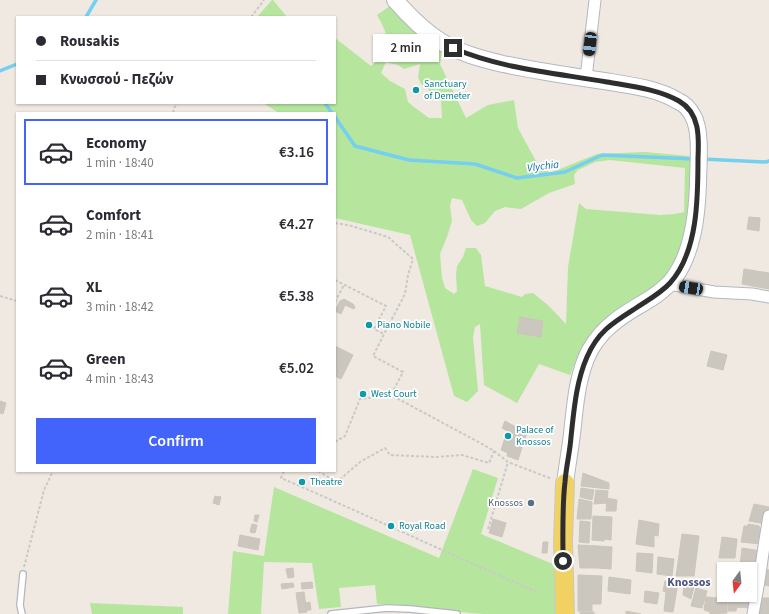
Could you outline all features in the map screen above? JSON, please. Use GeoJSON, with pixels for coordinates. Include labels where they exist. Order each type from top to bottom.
{"type":"FeatureCollection","features":[{"type":"Feature","properties":{"kind":"main road"},"geometry":{"type":"LineString","coordinates":[[395,0],[410,16],[436,38],[464,53],[493,62],[645,89],[663,94],[680,102],[690,111],[696,123],[698,137],[696,214],[690,243],[682,266],[669,284],[656,295],[612,323],[602,333],[592,348],[580,377],[565,483],[563,542],[565,614]]}},
{"type":"Feature","properties":{"kind":"street"},"geometry":{"type":"LineString","coordinates":[[586,78],[595,0]]}},
{"type":"Feature","properties":{"kind":"street"},"geometry":{"type":"LineString","coordinates":[[669,284],[714,292],[752,294],[769,297]]}},
{"type":"Feature","properties":{"kind":"street"},"geometry":{"type":"LineString","coordinates":[[753,614],[769,516]]}},
{"type":"Feature","properties":{"kind":"lane"},"geometry":{"type":"LineString","coordinates":[[22,614],[20,605],[23,574]]}},
{"type":"Feature","properties":{"kind":"lane"},"geometry":{"type":"LineString","coordinates":[[331,614],[387,608],[457,614]]}},
{"type":"Feature","properties":{"kind":"path"},"geometry":{"type":"LineString","coordinates":[[252,16],[264,0]]}},
{"type":"Feature","properties":{"kind":"path"},"geometry":{"type":"LineString","coordinates":[[336,223],[388,236],[413,259],[404,294],[373,356],[403,372],[391,395]]}},
{"type":"Feature","properties":{"kind":"path"},"geometry":{"type":"LineString","coordinates":[[336,281],[386,306],[374,329],[384,334]]}},
{"type":"Feature","properties":{"kind":"path"},"geometry":{"type":"LineString","coordinates":[[336,300],[344,285]]}},
{"type":"Feature","properties":{"kind":"path"},"geometry":{"type":"LineString","coordinates":[[0,296],[16,300]]}},
{"type":"Feature","properties":{"kind":"path"},"geometry":{"type":"LineString","coordinates":[[336,441],[345,436],[360,399],[391,395],[482,444],[508,462],[558,482],[565,483]]}},
{"type":"Feature","properties":{"kind":"path"},"geometry":{"type":"LineString","coordinates":[[320,472],[335,481],[338,481],[360,462],[385,448],[390,455],[436,457],[462,456],[489,463],[494,451]]}},
{"type":"Feature","properties":{"kind":"path"},"geometry":{"type":"LineString","coordinates":[[488,529],[508,462]]}},
{"type":"Feature","properties":{"kind":"path"},"geometry":{"type":"LineString","coordinates":[[23,574],[44,490],[53,472]]}},
{"type":"Feature","properties":{"kind":"path"},"geometry":{"type":"LineString","coordinates":[[284,472],[282,478],[537,592]]}},
{"type":"Feature","properties":{"kind":"green space"},"geometry":{"type":"Polygon","coordinates":[[[273,0],[286,16],[258,16],[273,0]]]}},
{"type":"Feature","properties":{"kind":"green space"},"geometry":{"type":"Polygon","coordinates":[[[390,6],[442,51],[440,64],[466,118],[488,105],[514,100],[518,128],[537,163],[550,173],[597,154],[645,152],[689,156],[692,167],[687,230],[672,271],[584,347],[577,358],[570,375],[539,364],[517,403],[484,385],[480,324],[475,327],[473,337],[478,391],[467,402],[454,396],[410,235],[336,218],[336,112],[277,112],[265,104],[336,104],[336,39],[371,66],[386,48],[387,42],[384,30],[377,15],[390,6]],[[386,62],[381,73],[390,81],[405,89],[408,102],[414,107],[429,118],[442,118],[441,100],[421,84],[418,77],[420,64],[404,69],[398,65],[386,62]],[[610,160],[595,162],[578,170],[574,175],[575,184],[549,193],[521,209],[505,207],[495,211],[485,223],[477,226],[471,220],[462,200],[452,198],[450,206],[452,221],[440,254],[442,278],[445,288],[454,294],[457,291],[457,266],[463,257],[466,248],[476,248],[481,255],[485,286],[522,297],[525,294],[533,293],[549,306],[566,324],[568,267],[579,203],[586,209],[660,215],[684,212],[685,168],[610,160]]]}},
{"type":"Feature","properties":{"kind":"green space"},"geometry":{"type":"Polygon","coordinates":[[[473,469],[498,478],[481,534],[560,567],[558,614],[484,614],[404,605],[377,604],[375,585],[339,588],[341,607],[319,609],[312,563],[264,562],[261,614],[228,614],[233,551],[264,556],[274,487],[439,558],[473,469]]]}},
{"type":"Feature","properties":{"kind":"green space"},"geometry":{"type":"Polygon","coordinates":[[[90,603],[183,607],[183,614],[92,614],[90,603]]]}},
{"type":"Feature","properties":{"kind":"building"},"geometry":{"type":"Polygon","coordinates":[[[749,217],[760,218],[759,231],[747,229],[749,217]]]}},
{"type":"Feature","properties":{"kind":"building"},"geometry":{"type":"Polygon","coordinates":[[[744,269],[769,273],[769,289],[742,284],[744,269]]]}},
{"type":"Feature","properties":{"kind":"building"},"geometry":{"type":"Polygon","coordinates":[[[344,299],[353,304],[355,307],[354,309],[345,305],[341,314],[336,312],[340,301],[344,299]]]}},
{"type":"Feature","properties":{"kind":"building"},"geometry":{"type":"Polygon","coordinates":[[[520,317],[543,321],[541,337],[517,333],[520,317]]]}},
{"type":"Feature","properties":{"kind":"building"},"geometry":{"type":"Polygon","coordinates":[[[336,346],[353,355],[341,379],[336,376],[336,346]]]}},
{"type":"Feature","properties":{"kind":"building"},"geometry":{"type":"Polygon","coordinates":[[[711,351],[727,355],[723,370],[707,366],[711,351]]]}},
{"type":"Feature","properties":{"kind":"building"},"geometry":{"type":"Polygon","coordinates":[[[0,401],[6,403],[3,414],[0,413],[0,401]]]}},
{"type":"Feature","properties":{"kind":"building"},"geometry":{"type":"Polygon","coordinates":[[[505,421],[516,427],[513,434],[502,428],[505,421]]]}},
{"type":"Feature","properties":{"kind":"building"},"geometry":{"type":"Polygon","coordinates":[[[516,428],[527,432],[518,460],[507,456],[516,428]]]}},
{"type":"Feature","properties":{"kind":"building"},"geometry":{"type":"Polygon","coordinates":[[[505,438],[512,440],[508,453],[501,450],[505,438]]]}},
{"type":"Feature","properties":{"kind":"building"},"geometry":{"type":"Polygon","coordinates":[[[583,473],[609,483],[609,489],[581,486],[583,473]]]}},
{"type":"Feature","properties":{"kind":"building"},"geometry":{"type":"Polygon","coordinates":[[[581,488],[594,490],[592,500],[580,497],[581,488]]]}},
{"type":"Feature","properties":{"kind":"building"},"geometry":{"type":"Polygon","coordinates":[[[596,490],[608,491],[607,503],[594,504],[596,490]]]}},
{"type":"Feature","properties":{"kind":"building"},"geometry":{"type":"Polygon","coordinates":[[[215,496],[221,497],[219,505],[213,503],[215,496]]]}},
{"type":"Feature","properties":{"kind":"building"},"geometry":{"type":"Polygon","coordinates":[[[607,498],[617,500],[616,511],[606,511],[607,498]]]}},
{"type":"Feature","properties":{"kind":"building"},"geometry":{"type":"Polygon","coordinates":[[[579,499],[592,502],[591,519],[577,519],[579,499]]]}},
{"type":"Feature","properties":{"kind":"building"},"geometry":{"type":"Polygon","coordinates":[[[754,504],[769,507],[766,524],[749,521],[754,504]]]}},
{"type":"Feature","properties":{"kind":"building"},"geometry":{"type":"Polygon","coordinates":[[[255,515],[259,515],[257,522],[254,521],[255,515]]]}},
{"type":"Feature","properties":{"kind":"building"},"geometry":{"type":"Polygon","coordinates":[[[593,516],[612,517],[611,540],[592,540],[593,516]]]}},
{"type":"Feature","properties":{"kind":"building"},"geometry":{"type":"Polygon","coordinates":[[[493,519],[506,523],[502,537],[489,533],[493,519]]]}},
{"type":"Feature","properties":{"kind":"building"},"geometry":{"type":"Polygon","coordinates":[[[639,520],[659,524],[658,536],[654,535],[654,547],[636,544],[639,520]]]}},
{"type":"Feature","properties":{"kind":"building"},"geometry":{"type":"Polygon","coordinates":[[[580,521],[590,522],[589,543],[579,542],[580,521]]]}},
{"type":"Feature","properties":{"kind":"building"},"geometry":{"type":"Polygon","coordinates":[[[252,524],[257,525],[255,533],[250,532],[252,524]]]}},
{"type":"Feature","properties":{"kind":"building"},"geometry":{"type":"Polygon","coordinates":[[[748,524],[759,526],[763,533],[761,544],[741,542],[744,526],[748,526],[748,524]]]}},
{"type":"Feature","properties":{"kind":"building"},"geometry":{"type":"Polygon","coordinates":[[[682,534],[699,536],[694,576],[676,576],[682,534]]]}},
{"type":"Feature","properties":{"kind":"building"},"geometry":{"type":"Polygon","coordinates":[[[240,535],[260,539],[258,550],[238,546],[240,535]]]}},
{"type":"Feature","properties":{"kind":"building"},"geometry":{"type":"Polygon","coordinates":[[[722,537],[737,539],[735,558],[719,558],[722,537]]]}},
{"type":"Feature","properties":{"kind":"building"},"geometry":{"type":"Polygon","coordinates":[[[543,542],[548,542],[547,553],[542,553],[543,542]]]}},
{"type":"Feature","properties":{"kind":"building"},"geometry":{"type":"Polygon","coordinates":[[[578,545],[598,546],[597,568],[580,568],[578,545]]]}},
{"type":"Feature","properties":{"kind":"building"},"geometry":{"type":"Polygon","coordinates":[[[598,546],[612,547],[611,569],[597,568],[598,546]]]}},
{"type":"Feature","properties":{"kind":"building"},"geometry":{"type":"Polygon","coordinates":[[[742,548],[761,551],[758,564],[757,562],[740,562],[742,548]]]}},
{"type":"Feature","properties":{"kind":"building"},"geometry":{"type":"Polygon","coordinates":[[[637,553],[653,554],[652,573],[636,571],[637,553]]]}},
{"type":"Feature","properties":{"kind":"building"},"geometry":{"type":"Polygon","coordinates":[[[658,557],[674,559],[672,576],[657,574],[658,557]]]}},
{"type":"Feature","properties":{"kind":"building"},"geometry":{"type":"Polygon","coordinates":[[[293,568],[294,577],[288,578],[286,569],[293,568]]]}},
{"type":"Feature","properties":{"kind":"building"},"geometry":{"type":"Polygon","coordinates":[[[764,569],[769,570],[769,586],[761,584],[764,569]]]}},
{"type":"Feature","properties":{"kind":"building"},"geometry":{"type":"Polygon","coordinates":[[[757,570],[759,570],[757,580],[757,570]]]}},
{"type":"Feature","properties":{"kind":"building"},"geometry":{"type":"Polygon","coordinates":[[[578,575],[602,576],[601,604],[592,604],[592,611],[578,611],[578,575]]]}},
{"type":"Feature","properties":{"kind":"building"},"geometry":{"type":"Polygon","coordinates":[[[609,577],[631,580],[630,594],[608,591],[609,577]]]}},
{"type":"Feature","properties":{"kind":"building"},"geometry":{"type":"Polygon","coordinates":[[[665,581],[678,583],[673,612],[664,611],[666,592],[663,591],[665,581]]]}},
{"type":"Feature","properties":{"kind":"building"},"geometry":{"type":"Polygon","coordinates":[[[312,582],[313,588],[302,589],[301,583],[312,582]]]}},
{"type":"Feature","properties":{"kind":"building"},"geometry":{"type":"Polygon","coordinates":[[[293,583],[294,587],[282,589],[281,584],[293,583]]]}},
{"type":"Feature","properties":{"kind":"building"},"geometry":{"type":"Polygon","coordinates":[[[684,585],[694,587],[691,599],[683,595],[684,585]]]}},
{"type":"Feature","properties":{"kind":"building"},"geometry":{"type":"Polygon","coordinates":[[[696,588],[707,591],[702,608],[691,606],[696,588]]]}},
{"type":"Feature","properties":{"kind":"building"},"geometry":{"type":"Polygon","coordinates":[[[645,591],[659,593],[657,604],[644,602],[645,591]]]}},
{"type":"Feature","properties":{"kind":"building"},"geometry":{"type":"Polygon","coordinates":[[[304,592],[307,612],[299,613],[296,593],[304,592]]]}},
{"type":"Feature","properties":{"kind":"building"},"geometry":{"type":"Polygon","coordinates":[[[706,597],[717,598],[717,602],[727,602],[727,613],[710,614],[710,612],[704,610],[706,597]]]}},
{"type":"Feature","properties":{"kind":"building"},"geometry":{"type":"Polygon","coordinates":[[[760,598],[769,598],[769,614],[756,614],[760,598]]]}},
{"type":"Feature","properties":{"kind":"building"},"geometry":{"type":"Polygon","coordinates":[[[310,602],[311,610],[306,610],[305,603],[310,602]]]}},
{"type":"Feature","properties":{"kind":"building"},"geometry":{"type":"Polygon","coordinates":[[[728,602],[750,602],[750,608],[737,607],[736,611],[728,611],[728,602]]]}},
{"type":"Feature","properties":{"kind":"building"},"geometry":{"type":"Polygon","coordinates":[[[626,611],[641,614],[626,614],[626,611]]]}},
{"type":"Feature","properties":{"kind":"building"},"geometry":{"type":"Polygon","coordinates":[[[580,612],[594,612],[594,614],[580,614],[580,612]]]}},
{"type":"Feature","properties":{"kind":"waterway"},"geometry":{"type":"LineString","coordinates":[[87,16],[96,0]]}},
{"type":"Feature","properties":{"kind":"waterway"},"geometry":{"type":"LineString","coordinates":[[0,71],[16,64]]}},
{"type":"Feature","properties":{"kind":"waterway","name":"Vlychia"},"geometry":{"type":"LineString","coordinates":[[326,104],[331,112]]}},
{"type":"Feature","properties":{"kind":"waterway","name":"Vlychia"},"geometry":{"type":"LineString","coordinates":[[336,118],[355,146],[409,160],[475,164],[517,178],[565,172],[602,155],[694,159]]}},
{"type":"Feature","properties":{"kind":"waterway","name":"Vlychia"},"geometry":{"type":"LineString","coordinates":[[702,159],[769,161]]}},
{"type":"Feature","properties":{"kind":"place","name":"Sanctuary of Demeter"},"geometry":{"type":"Point","coordinates":[416,90]}},
{"type":"Feature","properties":{"kind":"place","name":"Piano Nobile"},"geometry":{"type":"Point","coordinates":[369,325]}},
{"type":"Feature","properties":{"kind":"place","name":"West Court"},"geometry":{"type":"Point","coordinates":[363,394]}},
{"type":"Feature","properties":{"kind":"place","name":"Palace of Knossos"},"geometry":{"type":"Point","coordinates":[508,436]}},
{"type":"Feature","properties":{"kind":"place","name":"Theatre"},"geometry":{"type":"Point","coordinates":[302,482]}},
{"type":"Feature","properties":{"kind":"place","name":"Knossos"},"geometry":{"type":"Point","coordinates":[531,503]}},
{"type":"Feature","properties":{"kind":"place","name":"Royal Road"},"geometry":{"type":"Point","coordinates":[391,526]}},
{"type":"Feature","properties":{"kind":"district","name":"Knossos"},"geometry":{"type":"Point","coordinates":[689,582]}},
{"type":"Feature","properties":{"kind":"route"},"geometry":{"type":"LineString","coordinates":[[453,48],[493,62],[623,84],[663,94],[683,104],[690,111],[696,123],[698,137],[698,174],[696,214],[694,228],[682,266],[673,280],[663,290],[616,320],[602,333],[596,340],[583,366],[580,377],[565,483],[563,561]]}}]}
